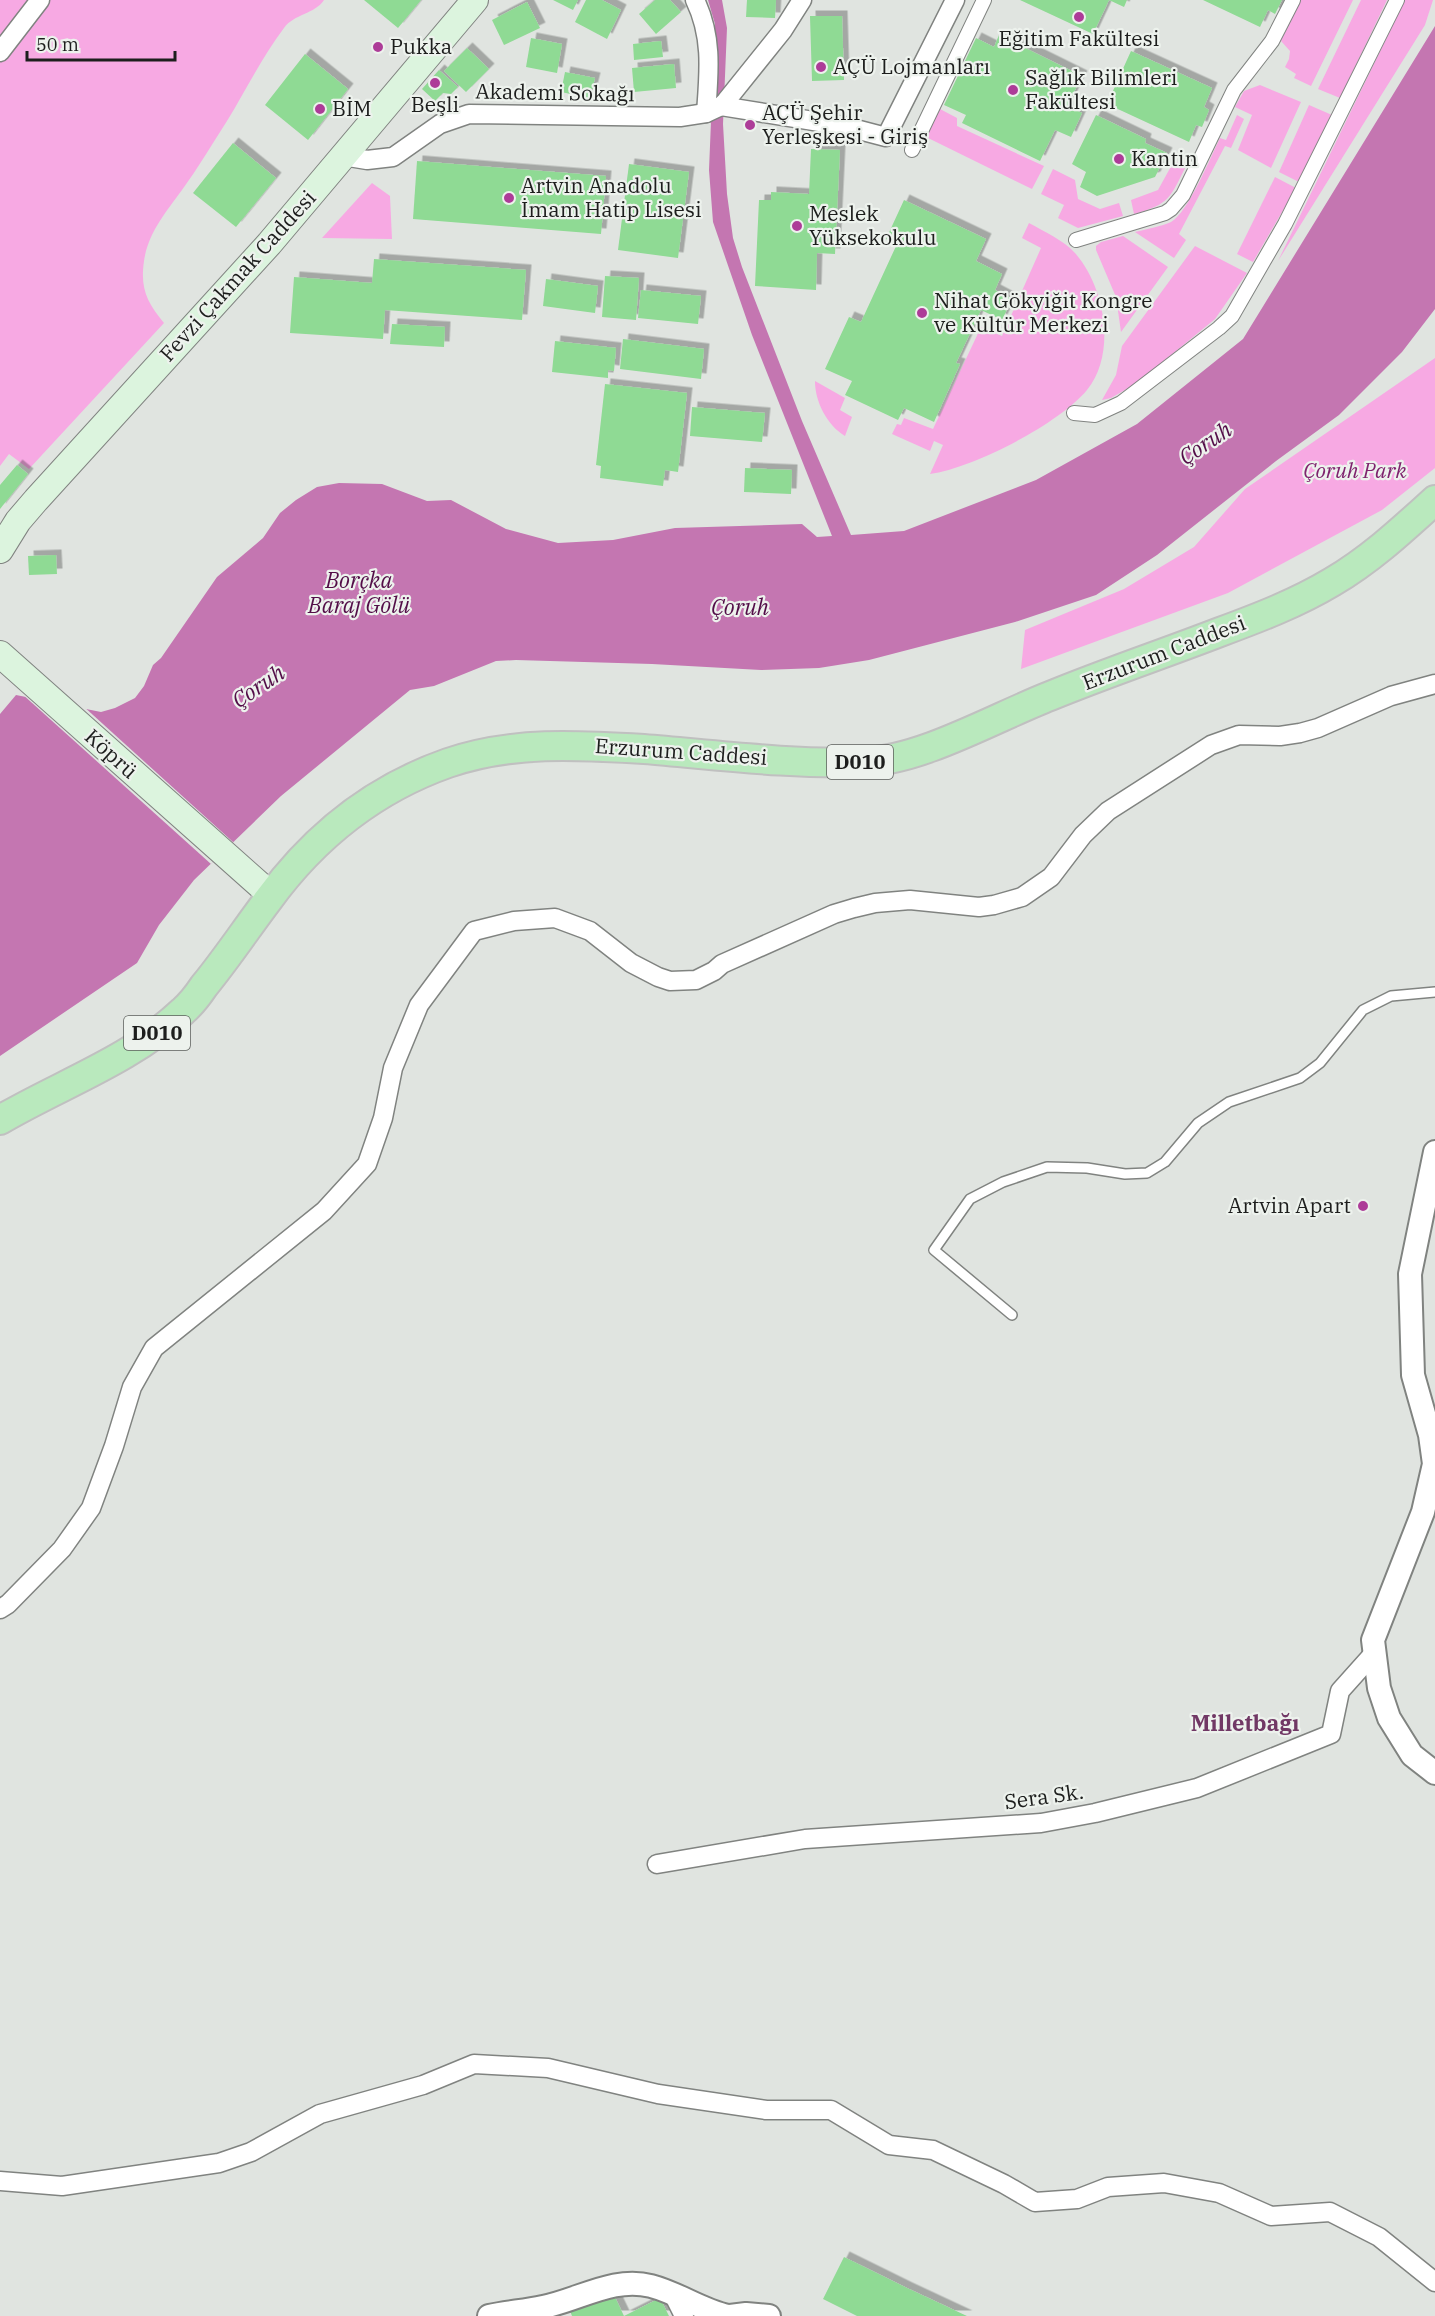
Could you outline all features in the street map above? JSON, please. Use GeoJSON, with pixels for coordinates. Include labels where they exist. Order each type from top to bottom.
{"type":"FeatureCollection","features":[{"type":"Feature","properties":{"kind":"main road","name":"Fevzi Çakmak Caddesi"},"geometry":{"type":"LineString","coordinates":[[0,550],[18,521],[36,500],[269,244],[476,0]]}},
{"type":"Feature","properties":{"kind":"main road","name":"Erzurum Caddesi"},"geometry":{"type":"LineString","coordinates":[[0,1120],[113,1061],[150,1039],[177,1017],[221,966],[271,895],[338,823],[366,803],[409,779],[473,756],[528,747],[596,746],[807,761],[870,762],[891,759],[929,748],[1051,695],[1292,604],[1336,580],[1379,551],[1435,500]]}},
{"type":"Feature","properties":{"kind":"main road","name":"Köprü"},"geometry":{"type":"LineString","coordinates":[[0,654],[271,895]]}},
{"type":"Feature","properties":{"kind":"street"},"geometry":{"type":"LineString","coordinates":[[0,52],[40,0]]}},
{"type":"Feature","properties":{"kind":"street"},"geometry":{"type":"LineString","coordinates":[[695,0],[707,31],[714,110]]}},
{"type":"Feature","properties":{"kind":"street"},"geometry":{"type":"LineString","coordinates":[[714,110],[783,30],[802,0]]}},
{"type":"Feature","properties":{"kind":"street","name":"Akademi Sokağı"},"geometry":{"type":"LineString","coordinates":[[343,156],[367,159],[393,157],[440,124],[469,114],[666,118],[714,110],[844,126],[885,137],[955,0]]}},
{"type":"Feature","properties":{"kind":"street"},"geometry":{"type":"LineString","coordinates":[[912,150],[984,0]]}},
{"type":"Feature","properties":{"kind":"street"},"geometry":{"type":"LineString","coordinates":[[1076,240],[1165,213],[1176,204],[1183,195],[1234,90],[1272,41],[1293,0]]}},
{"type":"Feature","properties":{"kind":"street"},"geometry":{"type":"LineString","coordinates":[[1074,413],[1095,415],[1121,403],[1220,328],[1232,316],[1285,224],[1397,0]]}},
{"type":"Feature","properties":{"kind":"street"},"geometry":{"type":"LineString","coordinates":[[0,1609],[8,1604],[62,1549],[91,1508],[114,1446],[132,1387],[154,1348],[324,1211],[367,1164],[382,1118],[393,1068],[419,1005],[474,931],[514,921],[555,918],[590,931],[631,963],[658,977],[683,982],[706,976],[722,964],[834,914],[855,908],[892,901],[927,901],[979,907],[1008,902],[1029,893],[1051,877],[1083,836],[1108,811],[1211,745],[1239,735],[1281,736],[1309,730],[1390,696],[1435,684]]}},
{"type":"Feature","properties":{"kind":"street"},"geometry":{"type":"LineString","coordinates":[[1435,1152],[1410,1274],[1413,1375],[1430,1435],[1434,1464],[1423,1512],[1373,1640],[1379,1688],[1389,1718],[1412,1755],[1435,1773]]}},
{"type":"Feature","properties":{"kind":"street","name":"Sera Sk."},"geometry":{"type":"LineString","coordinates":[[657,1864],[805,1839],[1041,1823],[1095,1813],[1197,1788],[1330,1734],[1340,1691],[1374,1653]]}},
{"type":"Feature","properties":{"kind":"street"},"geometry":{"type":"LineString","coordinates":[[0,2181],[63,2186],[219,2163],[251,2152],[320,2114],[423,2085],[474,2064],[548,2068],[658,2094],[766,2110],[831,2110],[889,2145],[933,2150],[1004,2184],[1035,2202],[1077,2199],[1108,2187],[1164,2183],[1219,2193],[1271,2216],[1330,2212],[1379,2237],[1435,2282]]}},
{"type":"Feature","properties":{"kind":"street"},"geometry":{"type":"LineString","coordinates":[[489,2316],[512,2311],[546,2312],[618,2284],[633,2283],[651,2286],[673,2294],[713,2313],[729,2316],[746,2314],[769,2316]]}},
{"type":"Feature","properties":{"kind":"street"},"geometry":{"type":"LineString","coordinates":[[673,2294],[684,2316]]}},
{"type":"Feature","properties":{"kind":"lane"},"geometry":{"type":"LineString","coordinates":[[1012,1315],[934,1250],[970,1199],[1004,1182],[1047,1167],[1087,1168],[1125,1174],[1147,1173],[1166,1162],[1198,1123],[1228,1102],[1300,1078],[1320,1063],[1363,1010],[1391,996],[1435,992]]}},
{"type":"Feature","properties":{"kind":"green space"},"geometry":{"type":"Polygon","coordinates":[[[0,0],[324,0],[320,5],[288,23],[276,39],[205,156],[149,241],[144,261],[144,287],[149,302],[164,323],[29,469],[9,454],[0,466],[0,0]]]}},
{"type":"Feature","properties":{"kind":"green space"},"geometry":{"type":"Polygon","coordinates":[[[1301,0],[1353,0],[1311,86],[1294,78],[1296,74],[1285,67],[1290,51],[1281,41],[1301,0]]]}},
{"type":"Feature","properties":{"kind":"green space"},"geometry":{"type":"Polygon","coordinates":[[[1361,0],[1387,0],[1340,98],[1318,89],[1361,0]]]}},
{"type":"Feature","properties":{"kind":"green space"},"geometry":{"type":"Polygon","coordinates":[[[1405,0],[1433,0],[1425,25],[1278,261],[1405,0]]]}},
{"type":"Feature","properties":{"kind":"green space"},"geometry":{"type":"Polygon","coordinates":[[[1260,85],[1301,102],[1271,168],[1238,150],[1252,115],[1235,107],[1244,91],[1260,85]]]}},
{"type":"Feature","properties":{"kind":"green space"},"geometry":{"type":"Polygon","coordinates":[[[1309,105],[1332,115],[1299,182],[1279,172],[1309,105]]]}},
{"type":"Feature","properties":{"kind":"green space"},"geometry":{"type":"Polygon","coordinates":[[[940,109],[957,118],[957,126],[1044,166],[1032,189],[926,137],[940,109]]]}},
{"type":"Feature","properties":{"kind":"green space"},"geometry":{"type":"Polygon","coordinates":[[[1237,115],[1244,119],[1231,148],[1225,146],[1179,234],[1186,240],[1174,258],[1135,232],[1167,224],[1178,217],[1192,196],[1220,138],[1226,140],[1237,115]]]}},
{"type":"Feature","properties":{"kind":"green space"},"geometry":{"type":"Polygon","coordinates":[[[1174,161],[1186,166],[1172,193],[1155,207],[1134,214],[1131,200],[1158,190],[1174,161]]]}},
{"type":"Feature","properties":{"kind":"green space"},"geometry":{"type":"Polygon","coordinates":[[[1053,169],[1075,180],[1078,199],[1100,209],[1119,203],[1123,216],[1078,228],[1058,218],[1064,205],[1041,194],[1053,169]]]}},
{"type":"Feature","properties":{"kind":"green space"},"geometry":{"type":"Polygon","coordinates":[[[1275,177],[1296,188],[1253,262],[1237,254],[1275,177]]]}},
{"type":"Feature","properties":{"kind":"green space"},"geometry":{"type":"Polygon","coordinates":[[[372,183],[390,196],[392,239],[322,238],[372,183]]]}},
{"type":"Feature","properties":{"kind":"green space"},"geometry":{"type":"Polygon","coordinates":[[[1029,223],[1054,236],[1070,248],[1085,267],[1094,284],[1104,320],[1102,358],[1096,375],[1087,390],[1074,403],[1036,430],[991,454],[948,470],[930,474],[943,445],[934,441],[930,451],[892,434],[897,424],[901,425],[904,418],[933,429],[981,327],[1002,336],[1041,248],[1022,238],[1029,223]]]}},
{"type":"Feature","properties":{"kind":"green space"},"geometry":{"type":"Polygon","coordinates":[[[1123,236],[1168,267],[1121,332],[1116,297],[1096,246],[1101,242],[1123,236]]]}},
{"type":"Feature","properties":{"kind":"green space"},"geometry":{"type":"Polygon","coordinates":[[[1195,246],[1247,273],[1215,319],[1137,383],[1111,398],[1102,400],[1116,375],[1122,346],[1195,246]]]}},
{"type":"Feature","properties":{"kind":"green space","name":"Çoruh Park"},"geometry":{"type":"Polygon","coordinates":[[[1435,358],[1435,468],[1382,510],[1228,593],[1021,669],[1025,630],[1124,589],[1194,547],[1245,489],[1435,358]]]}},
{"type":"Feature","properties":{"kind":"green space"},"geometry":{"type":"Polygon","coordinates":[[[815,381],[845,398],[840,410],[852,417],[845,436],[833,426],[823,412],[817,397],[815,381]]]}},
{"type":"Feature","properties":{"kind":"water","name":"Borçka Baraj Gölü"},"geometry":{"type":"Polygon","coordinates":[[[708,0],[722,0],[727,28],[723,124],[727,194],[733,238],[742,267],[802,421],[851,535],[904,531],[1036,480],[1137,424],[1243,339],[1435,26],[1435,309],[1402,352],[1339,415],[1276,461],[1157,555],[1096,595],[1015,622],[869,660],[819,668],[761,670],[652,664],[496,661],[434,686],[410,690],[281,796],[194,880],[159,925],[137,963],[0,1056],[0,714],[16,695],[101,712],[135,698],[144,686],[153,665],[161,658],[217,577],[263,538],[280,513],[296,500],[317,487],[339,483],[382,484],[427,501],[451,500],[506,529],[558,543],[613,540],[675,528],[802,524],[817,537],[832,536],[752,335],[713,222],[709,170],[715,24],[708,0]]]}},
{"type":"Feature","properties":{"kind":"pier"},"geometry":{"type":"Polygon","coordinates":[[[21,693],[82,705],[233,842],[211,864],[21,693]]]}},
{"type":"Feature","properties":{"kind":"building"},"geometry":{"type":"Polygon","coordinates":[[[364,0],[421,0],[398,28],[364,0]]]}},
{"type":"Feature","properties":{"kind":"building"},"geometry":{"type":"Polygon","coordinates":[[[553,0],[578,0],[573,10],[553,0]]]}},
{"type":"Feature","properties":{"kind":"building"},"geometry":{"type":"Polygon","coordinates":[[[586,0],[602,0],[621,10],[607,39],[575,22],[586,0]]]}},
{"type":"Feature","properties":{"kind":"building"},"geometry":{"type":"Polygon","coordinates":[[[655,0],[670,0],[681,12],[656,34],[639,14],[655,0]]]}},
{"type":"Feature","properties":{"kind":"building"},"geometry":{"type":"Polygon","coordinates":[[[747,0],[776,0],[775,18],[746,17],[747,0]]]}},
{"type":"Feature","properties":{"kind":"building","name":"Eğitim Fakültesi"},"geometry":{"type":"Polygon","coordinates":[[[1020,0],[1109,0],[1093,34],[1020,0]]]}},
{"type":"Feature","properties":{"kind":"building","name":"Eğitim Fakültesi"},"geometry":{"type":"Polygon","coordinates":[[[1109,0],[1127,0],[1124,7],[1109,0]]]}},
{"type":"Feature","properties":{"kind":"building"},"geometry":{"type":"Polygon","coordinates":[[[1203,0],[1282,0],[1275,14],[1268,10],[1260,27],[1203,0]]]}},
{"type":"Feature","properties":{"kind":"building"},"geometry":{"type":"Polygon","coordinates":[[[527,2],[540,28],[504,45],[492,20],[527,2]]]}},
{"type":"Feature","properties":{"kind":"building"},"geometry":{"type":"Polygon","coordinates":[[[810,16],[842,16],[844,80],[812,81],[810,16]]]}},
{"type":"Feature","properties":{"kind":"building","name":"Sağlık Bilimleri Fakültesi"},"geometry":{"type":"Polygon","coordinates":[[[999,35],[1082,76],[1067,106],[1082,113],[1071,137],[1055,130],[1040,161],[962,123],[966,115],[944,105],[976,38],[994,47],[999,35]]]}},
{"type":"Feature","properties":{"kind":"building"},"geometry":{"type":"Polygon","coordinates":[[[531,38],[562,44],[557,73],[526,67],[531,38]]]}},
{"type":"Feature","properties":{"kind":"building"},"geometry":{"type":"Polygon","coordinates":[[[661,41],[663,57],[634,60],[633,44],[661,41]]]}},
{"type":"Feature","properties":{"kind":"building"},"geometry":{"type":"Polygon","coordinates":[[[467,48],[489,69],[466,92],[444,71],[467,48]]]}},
{"type":"Feature","properties":{"kind":"building"},"geometry":{"type":"Polygon","coordinates":[[[1131,51],[1212,88],[1204,107],[1209,110],[1202,127],[1196,125],[1189,142],[1107,104],[1131,51]]]}},
{"type":"Feature","properties":{"kind":"building"},"geometry":{"type":"Polygon","coordinates":[[[305,54],[348,89],[308,140],[265,105],[305,54]]]}},
{"type":"Feature","properties":{"kind":"building"},"geometry":{"type":"Polygon","coordinates":[[[674,64],[676,88],[634,92],[632,68],[674,64]]]}},
{"type":"Feature","properties":{"kind":"building"},"geometry":{"type":"Polygon","coordinates":[[[439,70],[458,87],[451,94],[443,93],[435,101],[422,89],[439,70]]]}},
{"type":"Feature","properties":{"kind":"building"},"geometry":{"type":"Polygon","coordinates":[[[565,72],[595,78],[590,98],[561,92],[565,72]]]}},
{"type":"Feature","properties":{"kind":"building","name":"Kantin"},"geometry":{"type":"Polygon","coordinates":[[[1096,115],[1146,139],[1145,143],[1167,153],[1155,177],[1097,196],[1080,187],[1086,172],[1072,164],[1096,115]]]}},
{"type":"Feature","properties":{"kind":"building"},"geometry":{"type":"Polygon","coordinates":[[[233,143],[276,178],[236,227],[193,193],[233,143]]]}},
{"type":"Feature","properties":{"kind":"building","name":"Meslek Yüksekokulu"},"geometry":{"type":"Polygon","coordinates":[[[811,149],[840,150],[835,254],[817,253],[816,290],[755,286],[759,200],[771,200],[771,192],[809,194],[811,149]]]}},
{"type":"Feature","properties":{"kind":"building","name":"Artvin Anadolu İmam Hatip Lisesi"},"geometry":{"type":"Polygon","coordinates":[[[417,161],[606,176],[601,234],[413,219],[417,161]]]}},
{"type":"Feature","properties":{"kind":"building"},"geometry":{"type":"Polygon","coordinates":[[[629,164],[689,172],[678,258],[618,250],[629,164]]]}},
{"type":"Feature","properties":{"kind":"building","name":"Nihat Gökyiğit Kongre ve Kültür Merkezi"},"geometry":{"type":"Polygon","coordinates":[[[904,200],[986,239],[976,261],[1002,274],[995,290],[1012,299],[1002,320],[981,310],[956,363],[960,364],[934,422],[904,408],[898,420],[845,395],[852,381],[825,369],[849,317],[861,322],[897,244],[886,239],[904,200]]]}},
{"type":"Feature","properties":{"kind":"building"},"geometry":{"type":"Polygon","coordinates":[[[374,259],[526,270],[522,320],[385,310],[383,339],[290,333],[294,277],[372,283],[374,259]]]}},
{"type":"Feature","properties":{"kind":"building"},"geometry":{"type":"Polygon","coordinates":[[[605,276],[639,278],[636,320],[602,317],[605,276]]]}},
{"type":"Feature","properties":{"kind":"building"},"geometry":{"type":"Polygon","coordinates":[[[546,279],[598,286],[595,313],[543,306],[546,279]]]}},
{"type":"Feature","properties":{"kind":"building"},"geometry":{"type":"Polygon","coordinates":[[[641,290],[701,296],[698,324],[638,318],[641,290]]]}},
{"type":"Feature","properties":{"kind":"building"},"geometry":{"type":"Polygon","coordinates":[[[392,324],[445,327],[444,347],[390,344],[392,324]]]}},
{"type":"Feature","properties":{"kind":"building"},"geometry":{"type":"Polygon","coordinates":[[[623,339],[704,349],[701,379],[620,369],[623,339]]]}},
{"type":"Feature","properties":{"kind":"building"},"geometry":{"type":"Polygon","coordinates":[[[555,341],[616,348],[614,371],[608,370],[608,378],[552,372],[555,341]]]}},
{"type":"Feature","properties":{"kind":"building"},"geometry":{"type":"Polygon","coordinates":[[[605,384],[687,393],[678,472],[665,470],[663,486],[600,478],[601,466],[596,465],[605,384]]]}},
{"type":"Feature","properties":{"kind":"building"},"geometry":{"type":"Polygon","coordinates":[[[692,407],[765,413],[762,442],[690,436],[692,407]]]}},
{"type":"Feature","properties":{"kind":"building"},"geometry":{"type":"Polygon","coordinates":[[[17,465],[28,474],[0,509],[0,485],[17,465]]]}},
{"type":"Feature","properties":{"kind":"building"},"geometry":{"type":"Polygon","coordinates":[[[745,468],[792,470],[791,494],[744,492],[745,468]]]}},
{"type":"Feature","properties":{"kind":"building"},"geometry":{"type":"Polygon","coordinates":[[[56,555],[57,574],[29,575],[28,556],[56,555]]]}},
{"type":"Feature","properties":{"kind":"building"},"geometry":{"type":"Polygon","coordinates":[[[844,2257],[967,2316],[857,2316],[823,2299],[844,2257]]]}},
{"type":"Feature","properties":{"kind":"building"},"geometry":{"type":"Polygon","coordinates":[[[612,2291],[624,2316],[572,2316],[570,2311],[612,2291]]]}},
{"type":"Feature","properties":{"kind":"building"},"geometry":{"type":"Polygon","coordinates":[[[660,2298],[669,2316],[624,2316],[660,2298]]]}},
{"type":"Feature","properties":{"kind":"place","name":"Eğitim Fakültesi"},"geometry":{"type":"Point","coordinates":[1079,17]}},
{"type":"Feature","properties":{"kind":"place","name":"Pukka"},"geometry":{"type":"Point","coordinates":[378,47]}},
{"type":"Feature","properties":{"kind":"place","name":"AÇÜ Lojmanları"},"geometry":{"type":"Point","coordinates":[821,67]}},
{"type":"Feature","properties":{"kind":"place","name":"Beşli"},"geometry":{"type":"Point","coordinates":[435,83]}},
{"type":"Feature","properties":{"kind":"place","name":"Sağlık Bilimleri Fakültesi"},"geometry":{"type":"Point","coordinates":[1013,90]}},
{"type":"Feature","properties":{"kind":"place","name":"BİM"},"geometry":{"type":"Point","coordinates":[320,109]}},
{"type":"Feature","properties":{"kind":"place","name":"AÇÜ Şehir Yerleşkesi - Giriş"},"geometry":{"type":"Point","coordinates":[750,125]}},
{"type":"Feature","properties":{"kind":"place","name":"Kantin"},"geometry":{"type":"Point","coordinates":[1119,159]}},
{"type":"Feature","properties":{"kind":"place","name":"Artvin Anadolu İmam Hatip Lisesi"},"geometry":{"type":"Point","coordinates":[509,198]}},
{"type":"Feature","properties":{"kind":"place","name":"Meslek Yüksekokulu"},"geometry":{"type":"Point","coordinates":[797,226]}},
{"type":"Feature","properties":{"kind":"place","name":"Nihat Gökyiğit Kongre ve Kültür Merkezi"},"geometry":{"type":"Point","coordinates":[922,313]}},
{"type":"Feature","properties":{"kind":"place","name":"Artvin Apart"},"geometry":{"type":"Point","coordinates":[1363,1206]}},
{"type":"Feature","properties":{"kind":"district","name":"Milletbağı"},"geometry":{"type":"Point","coordinates":[1245,1723]}},
{"type":"Feature","properties":{"kind":"water label","name":"Çoruh"},"geometry":{"type":"Point","coordinates":[1205,443]}},
{"type":"Feature","properties":{"kind":"water label","name":"Çoruh"},"geometry":{"type":"Point","coordinates":[740,607]}},
{"type":"Feature","properties":{"kind":"water label","name":"Çoruh"},"geometry":{"type":"Point","coordinates":[258,686]}}]}
